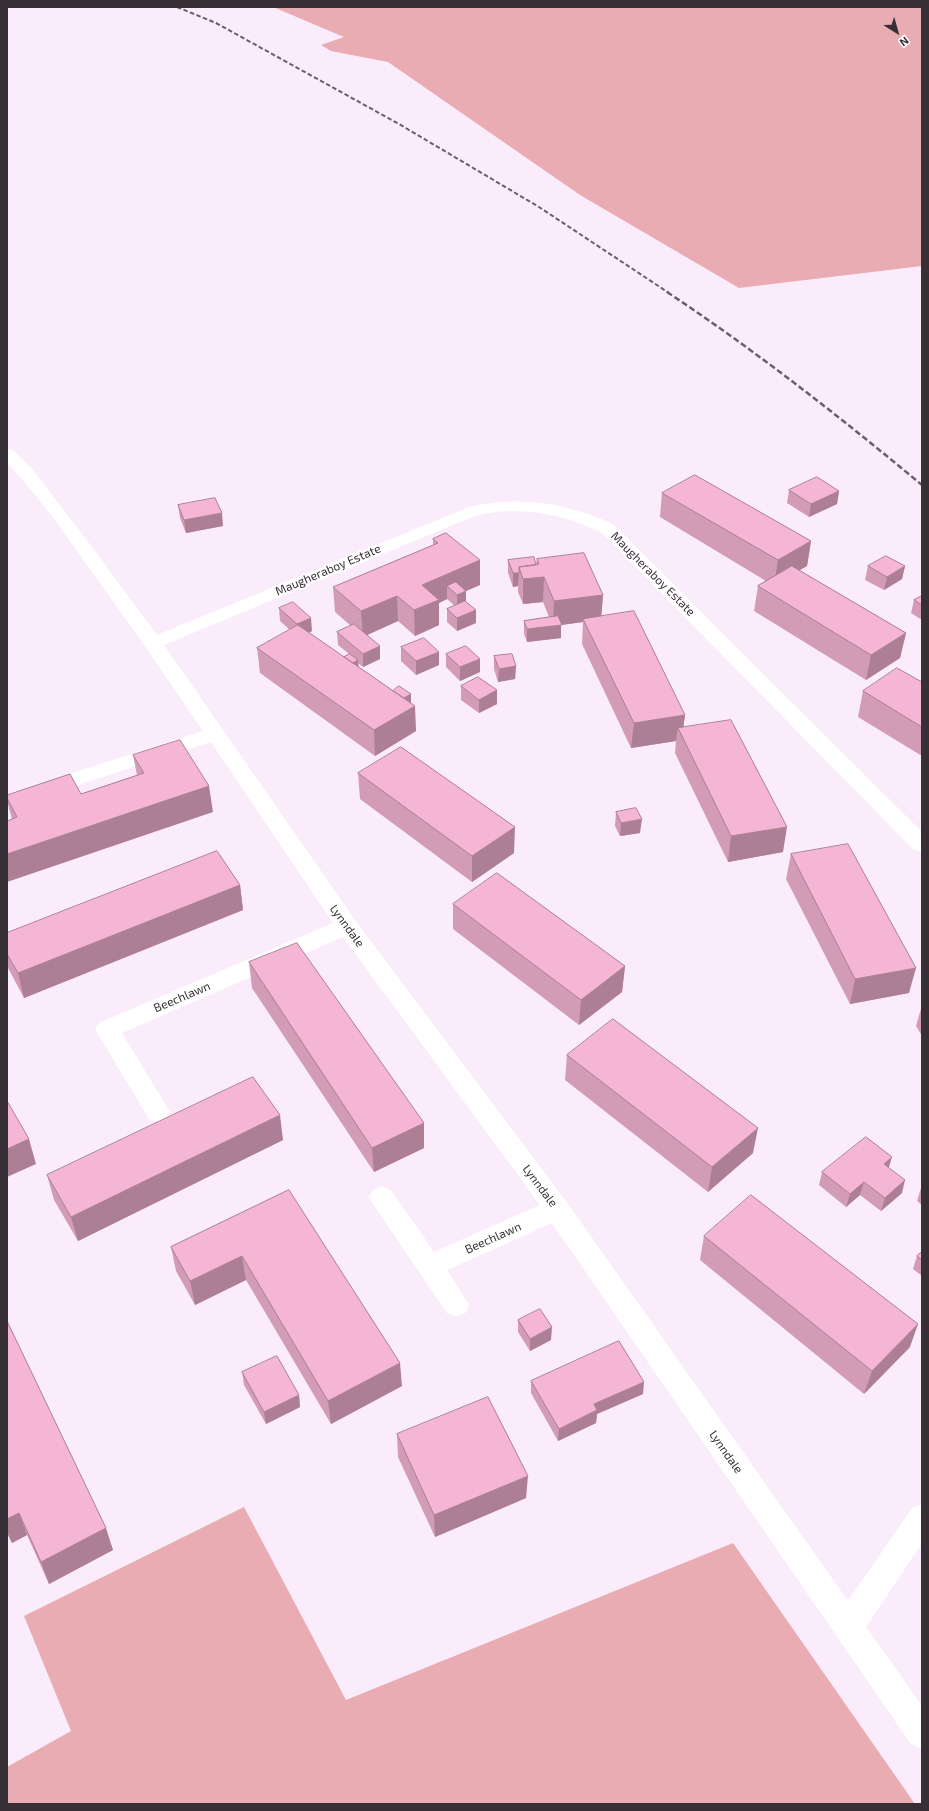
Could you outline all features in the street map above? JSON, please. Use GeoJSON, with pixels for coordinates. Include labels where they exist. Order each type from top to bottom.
{"type":"FeatureCollection","features":[{"type":"Feature","properties":{"kind":"street","name":"Lynndale"},"geometry":{"type":"LineString","coordinates":[[7,454],[31,479],[153,643],[347,926],[557,1209],[922,1733]]}},
{"type":"Feature","properties":{"kind":"street","name":"Maugheraboy Estate"},"geometry":{"type":"LineString","coordinates":[[153,643],[475,511],[519,506],[565,511],[588,518],[607,528],[922,845]]}},
{"type":"Feature","properties":{"kind":"street"},"geometry":{"type":"LineString","coordinates":[[7,801],[214,734]]}},
{"type":"Feature","properties":{"kind":"street","name":"Beechlawn"},"geometry":{"type":"LineString","coordinates":[[158,1112],[107,1029],[347,926]]}},
{"type":"Feature","properties":{"kind":"street"},"geometry":{"type":"LineString","coordinates":[[382,1198],[456,1305]]}},
{"type":"Feature","properties":{"kind":"street","name":"Beechlawn"},"geometry":{"type":"LineString","coordinates":[[429,1266],[557,1209]]}},
{"type":"Feature","properties":{"kind":"street"},"geometry":{"type":"LineString","coordinates":[[848,1628],[922,1518]]}},
{"type":"Feature","properties":{"kind":"shaded area"},"geometry":{"type":"Polygon","coordinates":[[[273,7],[922,7],[922,266],[739,288],[580,195],[388,62],[331,51],[321,45],[344,37],[273,7]]]}},
{"type":"Feature","properties":{"kind":"shaded area"},"geometry":{"type":"Polygon","coordinates":[[[244,1507],[346,1700],[733,1543],[915,1804],[7,1804],[7,1767],[71,1731],[24,1616],[244,1507]]]}},
{"type":"Feature","properties":{"kind":"building"},"geometry":{"type":"Polygon","coordinates":[[[695,475],[811,541],[778,560],[662,493],[695,475]]]}},
{"type":"Feature","properties":{"kind":"building"},"geometry":{"type":"Polygon","coordinates":[[[817,477],[839,491],[811,504],[789,490],[817,477]]]}},
{"type":"Feature","properties":{"kind":"building"},"geometry":{"type":"Polygon","coordinates":[[[215,498],[222,513],[184,520],[178,505],[215,498]]]}},
{"type":"Feature","properties":{"kind":"building"},"geometry":{"type":"Polygon","coordinates":[[[446,533],[480,560],[422,585],[439,600],[414,610],[397,596],[361,611],[333,587],[438,543],[433,539],[446,533]]]}},
{"type":"Feature","properties":{"kind":"building"},"geometry":{"type":"Polygon","coordinates":[[[584,553],[603,595],[554,601],[544,577],[523,579],[519,567],[539,564],[537,559],[584,553]]]}},
{"type":"Feature","properties":{"kind":"building"},"geometry":{"type":"Polygon","coordinates":[[[886,556],[905,566],[887,577],[868,566],[886,556]]]}},
{"type":"Feature","properties":{"kind":"building"},"geometry":{"type":"Polygon","coordinates":[[[534,557],[536,565],[519,567],[519,573],[513,573],[508,560],[534,557]]]}},
{"type":"Feature","properties":{"kind":"building"},"geometry":{"type":"Polygon","coordinates":[[[792,566],[906,633],[871,655],[758,586],[792,566]]]}},
{"type":"Feature","properties":{"kind":"building"},"geometry":{"type":"Polygon","coordinates":[[[456,582],[466,591],[457,595],[447,586],[456,582]]]}},
{"type":"Feature","properties":{"kind":"building"},"geometry":{"type":"Polygon","coordinates":[[[922,596],[922,605],[914,600],[922,596]]]}},
{"type":"Feature","properties":{"kind":"building"},"geometry":{"type":"Polygon","coordinates":[[[465,601],[476,610],[457,618],[447,609],[465,601]]]}},
{"type":"Feature","properties":{"kind":"building"},"geometry":{"type":"Polygon","coordinates":[[[293,602],[311,618],[297,624],[279,608],[293,602]]]}},
{"type":"Feature","properties":{"kind":"building"},"geometry":{"type":"Polygon","coordinates":[[[634,611],[685,715],[634,723],[583,619],[634,611]]]}},
{"type":"Feature","properties":{"kind":"building"},"geometry":{"type":"Polygon","coordinates":[[[558,616],[562,625],[527,629],[524,621],[558,616]]]}},
{"type":"Feature","properties":{"kind":"building"},"geometry":{"type":"Polygon","coordinates":[[[354,624],[380,646],[363,654],[337,632],[354,624]]]}},
{"type":"Feature","properties":{"kind":"building"},"geometry":{"type":"Polygon","coordinates":[[[298,625],[415,706],[374,730],[257,648],[298,625]]]}},
{"type":"Feature","properties":{"kind":"building"},"geometry":{"type":"Polygon","coordinates":[[[424,638],[439,652],[416,661],[401,647],[424,638]]]}},
{"type":"Feature","properties":{"kind":"building"},"geometry":{"type":"Polygon","coordinates":[[[466,646],[480,659],[460,667],[446,654],[466,646]]]}},
{"type":"Feature","properties":{"kind":"building"},"geometry":{"type":"Polygon","coordinates":[[[350,654],[358,660],[353,663],[344,657],[350,654]]]}},
{"type":"Feature","properties":{"kind":"building"},"geometry":{"type":"Polygon","coordinates":[[[512,654],[516,666],[499,669],[494,656],[512,654]]]}},
{"type":"Feature","properties":{"kind":"building"},"geometry":{"type":"Polygon","coordinates":[[[897,668],[922,682],[922,727],[863,691],[897,668]]]}},
{"type":"Feature","properties":{"kind":"building"},"geometry":{"type":"Polygon","coordinates":[[[478,677],[497,690],[479,700],[461,686],[478,677]]]}},
{"type":"Feature","properties":{"kind":"building"},"geometry":{"type":"Polygon","coordinates":[[[399,686],[411,694],[404,698],[393,691],[399,686]]]}},
{"type":"Feature","properties":{"kind":"building"},"geometry":{"type":"Polygon","coordinates":[[[731,720],[787,827],[731,836],[678,728],[731,720]]]}},
{"type":"Feature","properties":{"kind":"building"},"geometry":{"type":"Polygon","coordinates":[[[180,740],[209,786],[7,854],[7,821],[17,817],[7,798],[7,795],[70,774],[81,794],[144,773],[133,755],[180,740]]]}},
{"type":"Feature","properties":{"kind":"building"},"geometry":{"type":"Polygon","coordinates":[[[401,747],[515,827],[472,856],[358,773],[401,747]]]}},
{"type":"Feature","properties":{"kind":"building"},"geometry":{"type":"Polygon","coordinates":[[[636,808],[642,819],[621,823],[616,812],[636,808]]]}},
{"type":"Feature","properties":{"kind":"building"},"geometry":{"type":"Polygon","coordinates":[[[848,844],[916,968],[855,979],[791,854],[848,844]]]}},
{"type":"Feature","properties":{"kind":"building"},"geometry":{"type":"Polygon","coordinates":[[[217,851],[240,885],[18,973],[7,954],[7,933],[217,851]]]}},
{"type":"Feature","properties":{"kind":"building"},"geometry":{"type":"Polygon","coordinates":[[[497,873],[625,966],[581,1000],[453,904],[497,873]]]}},
{"type":"Feature","properties":{"kind":"building"},"geometry":{"type":"Polygon","coordinates":[[[297,943],[424,1123],[372,1148],[249,962],[297,943]]]}},
{"type":"Feature","properties":{"kind":"building"},"geometry":{"type":"Polygon","coordinates":[[[613,1019],[758,1128],[712,1167],[567,1055],[613,1019]]]}},
{"type":"Feature","properties":{"kind":"building"},"geometry":{"type":"Polygon","coordinates":[[[253,1077],[280,1115],[71,1217],[47,1175],[253,1077]]]}},
{"type":"Feature","properties":{"kind":"building"},"geometry":{"type":"Polygon","coordinates":[[[7,1101],[29,1139],[7,1149],[7,1101]]]}},
{"type":"Feature","properties":{"kind":"building"},"geometry":{"type":"Polygon","coordinates":[[[866,1137],[892,1157],[884,1164],[905,1180],[885,1198],[864,1182],[850,1194],[822,1172],[866,1137]]]}},
{"type":"Feature","properties":{"kind":"building"},"geometry":{"type":"Polygon","coordinates":[[[289,1190],[400,1363],[328,1401],[242,1256],[190,1281],[171,1247],[289,1190]]]}},
{"type":"Feature","properties":{"kind":"building"},"geometry":{"type":"Polygon","coordinates":[[[751,1195],[918,1324],[872,1371],[704,1236],[751,1195]]]}},
{"type":"Feature","properties":{"kind":"building"},"geometry":{"type":"Polygon","coordinates":[[[922,1252],[922,1260],[917,1256],[922,1252]]]}},
{"type":"Feature","properties":{"kind":"building"},"geometry":{"type":"Polygon","coordinates":[[[540,1309],[552,1327],[530,1339],[518,1320],[540,1309]]]}},
{"type":"Feature","properties":{"kind":"building"},"geometry":{"type":"Polygon","coordinates":[[[7,1321],[106,1528],[41,1562],[19,1513],[7,1519],[7,1321]]]}},
{"type":"Feature","properties":{"kind":"building"},"geometry":{"type":"Polygon","coordinates":[[[619,1341],[644,1382],[594,1404],[597,1410],[559,1429],[531,1381],[619,1341]]]}},
{"type":"Feature","properties":{"kind":"building"},"geometry":{"type":"Polygon","coordinates":[[[277,1356],[299,1395],[264,1412],[242,1372],[277,1356]]]}},
{"type":"Feature","properties":{"kind":"building"},"geometry":{"type":"Polygon","coordinates":[[[488,1397],[528,1476],[434,1515],[397,1434],[488,1397]]]}},
{"type":"Feature","properties":{"kind":"railway"},"geometry":{"type":"LineString","coordinates":[[177,7],[216,23],[399,124],[539,207],[669,293]]}},
{"type":"Feature","properties":{"kind":"railway"},"geometry":{"type":"LineString","coordinates":[[667,292],[733,337],[797,385],[922,485]]}}]}
